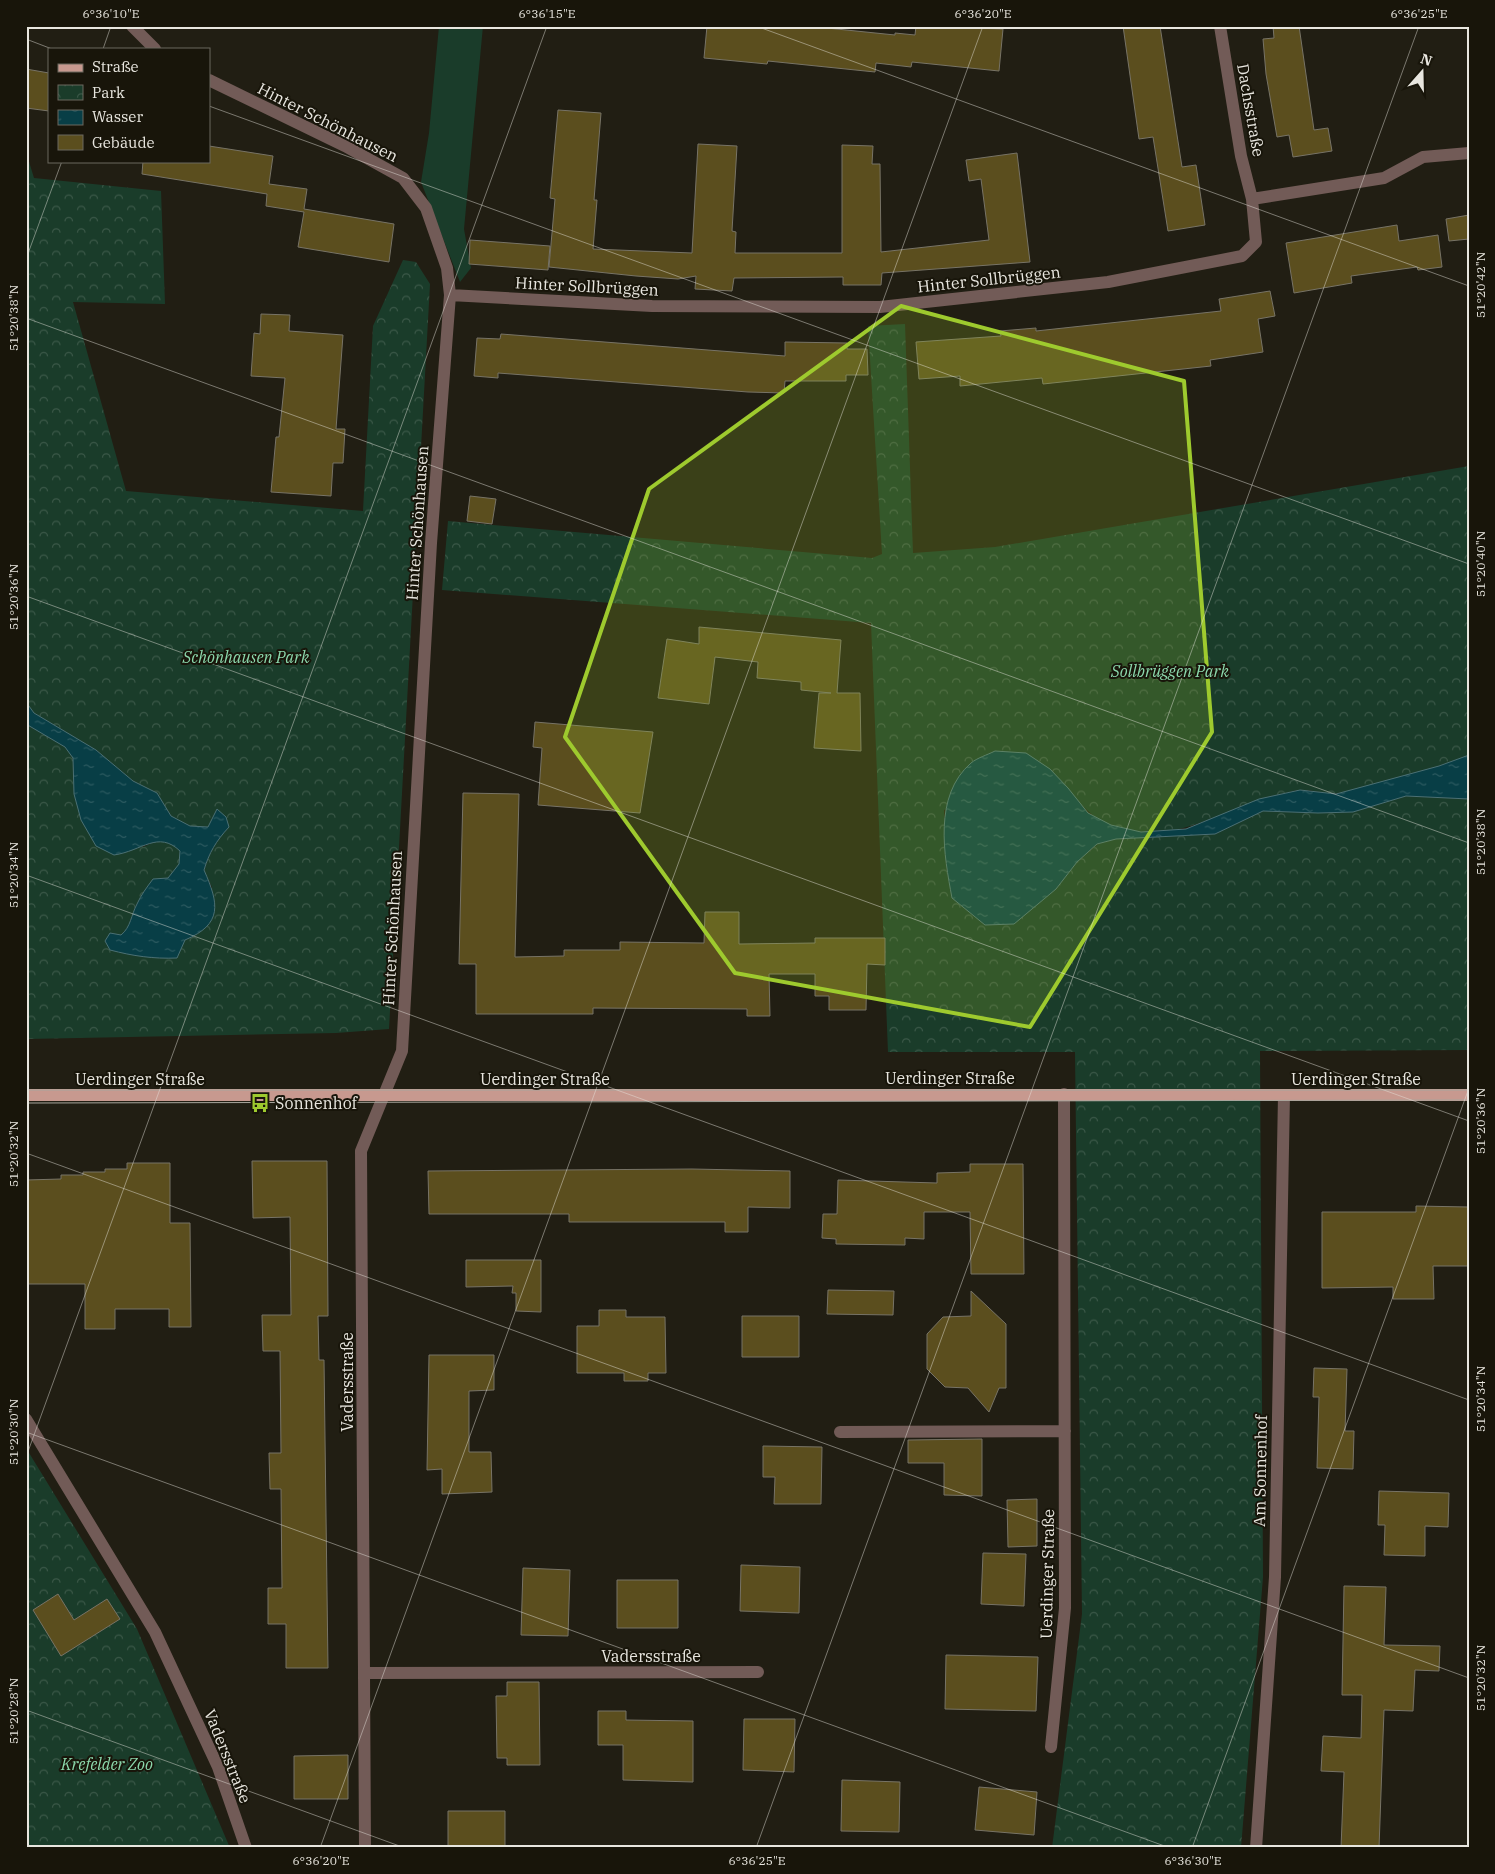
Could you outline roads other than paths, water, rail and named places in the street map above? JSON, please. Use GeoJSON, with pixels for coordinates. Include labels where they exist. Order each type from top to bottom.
{"type":"FeatureCollection","features":[{"type":"Feature","properties":{"kind":"main road","name":"Uerdinger Straße"},"geometry":{"type":"LineString","coordinates":[[26,1095],[1469,1095]]}},
{"type":"Feature","properties":{"kind":"street"},"geometry":{"type":"LineString","coordinates":[[132,26],[154,48]]}},
{"type":"Feature","properties":{"kind":"street","name":"Dachsstraße"},"geometry":{"type":"LineString","coordinates":[[1220,26],[1241,156],[1252,199]]}},
{"type":"Feature","properties":{"kind":"street","name":"Hinter Schönhausen"},"geometry":{"type":"LineString","coordinates":[[210,80],[345,146],[402,178],[426,208],[447,268],[450,295],[431,543],[402,1051],[383,1095]]}},
{"type":"Feature","properties":{"kind":"street"},"geometry":{"type":"LineString","coordinates":[[1252,199],[1384,178],[1423,157],[1469,153]]}},
{"type":"Feature","properties":{"kind":"street","name":"Hinter Sollbrüggen"},"geometry":{"type":"LineString","coordinates":[[450,295],[652,306],[880,308],[1060,288],[1108,282],[1242,256],[1256,242],[1252,199]]}},
{"type":"Feature","properties":{"kind":"street","name":"Uerdinger Straße"},"geometry":{"type":"LineString","coordinates":[[1051,1747],[1065,1608],[1064,1094]]}},
{"type":"Feature","properties":{"kind":"street","name":"Vadersstraße"},"geometry":{"type":"LineString","coordinates":[[365,1848],[361,1151],[383,1095]]}},
{"type":"Feature","properties":{"kind":"street","name":"Am Sonnenhof"},"geometry":{"type":"LineString","coordinates":[[1256,1848],[1275,1576],[1284,1095]]}},
{"type":"Feature","properties":{"kind":"street","name":"Vadersstraße"},"geometry":{"type":"LineString","coordinates":[[26,1419],[156,1632],[218,1767],[246,1848]]}},
{"type":"Feature","properties":{"kind":"street"},"geometry":{"type":"LineString","coordinates":[[840,1432],[1065,1431]]}},
{"type":"Feature","properties":{"kind":"street","name":"Vadersstraße"},"geometry":{"type":"LineString","coordinates":[[365,1673],[758,1672]]}},
{"type":"Feature","properties":{"kind":"water"},"geometry":{"type":"Polygon","coordinates":[[[26,702],[34,713],[96,750],[133,781],[157,793],[171,816],[190,826],[208,827],[217,809],[226,817],[229,827],[214,847],[204,870],[215,903],[212,920],[197,934],[185,940],[177,958],[151,957],[118,952],[110,950],[105,941],[110,933],[121,935],[124,932],[146,888],[153,879],[168,878],[179,864],[180,851],[164,842],[149,844],[114,855],[96,846],[81,820],[74,794],[73,758],[65,747],[26,724],[26,702]]]}},
{"type":"Feature","properties":{"kind":"water"},"geometry":{"type":"Polygon","coordinates":[[[995,751],[1026,753],[1050,769],[1088,813],[1111,825],[1141,832],[1186,829],[1259,799],[1300,790],[1336,794],[1439,766],[1469,755],[1469,799],[1406,796],[1353,812],[1263,811],[1215,834],[1116,839],[1097,844],[1077,862],[1056,889],[1014,924],[985,925],[952,898],[946,863],[944,827],[946,809],[951,792],[959,777],[973,761],[995,751]]]}},
{"type":"Feature","properties":{"kind":"tram line"},"geometry":{"type":"LineString","coordinates":[[26,1090],[1469,1090]]}},
{"type":"Feature","properties":{"kind":"tram line"},"geometry":{"type":"LineString","coordinates":[[26,1103],[1469,1100]]}},
{"type":"Feature","properties":{"kind":"place","name":"Sonnenhof"},"geometry":{"type":"Point","coordinates":[260,1103]}},
{"type":"Feature","properties":{"kind":"park label","name":"Schönhausen Park"},"geometry":{"type":"Point","coordinates":[246,657]}},
{"type":"Feature","properties":{"kind":"park label","name":"Sollbrüggen Park"},"geometry":{"type":"Point","coordinates":[1170,671]}},
{"type":"Feature","properties":{"kind":"park label","name":"Krefelder Zoo"},"geometry":{"type":"Point","coordinates":[107,1764]}}]}
